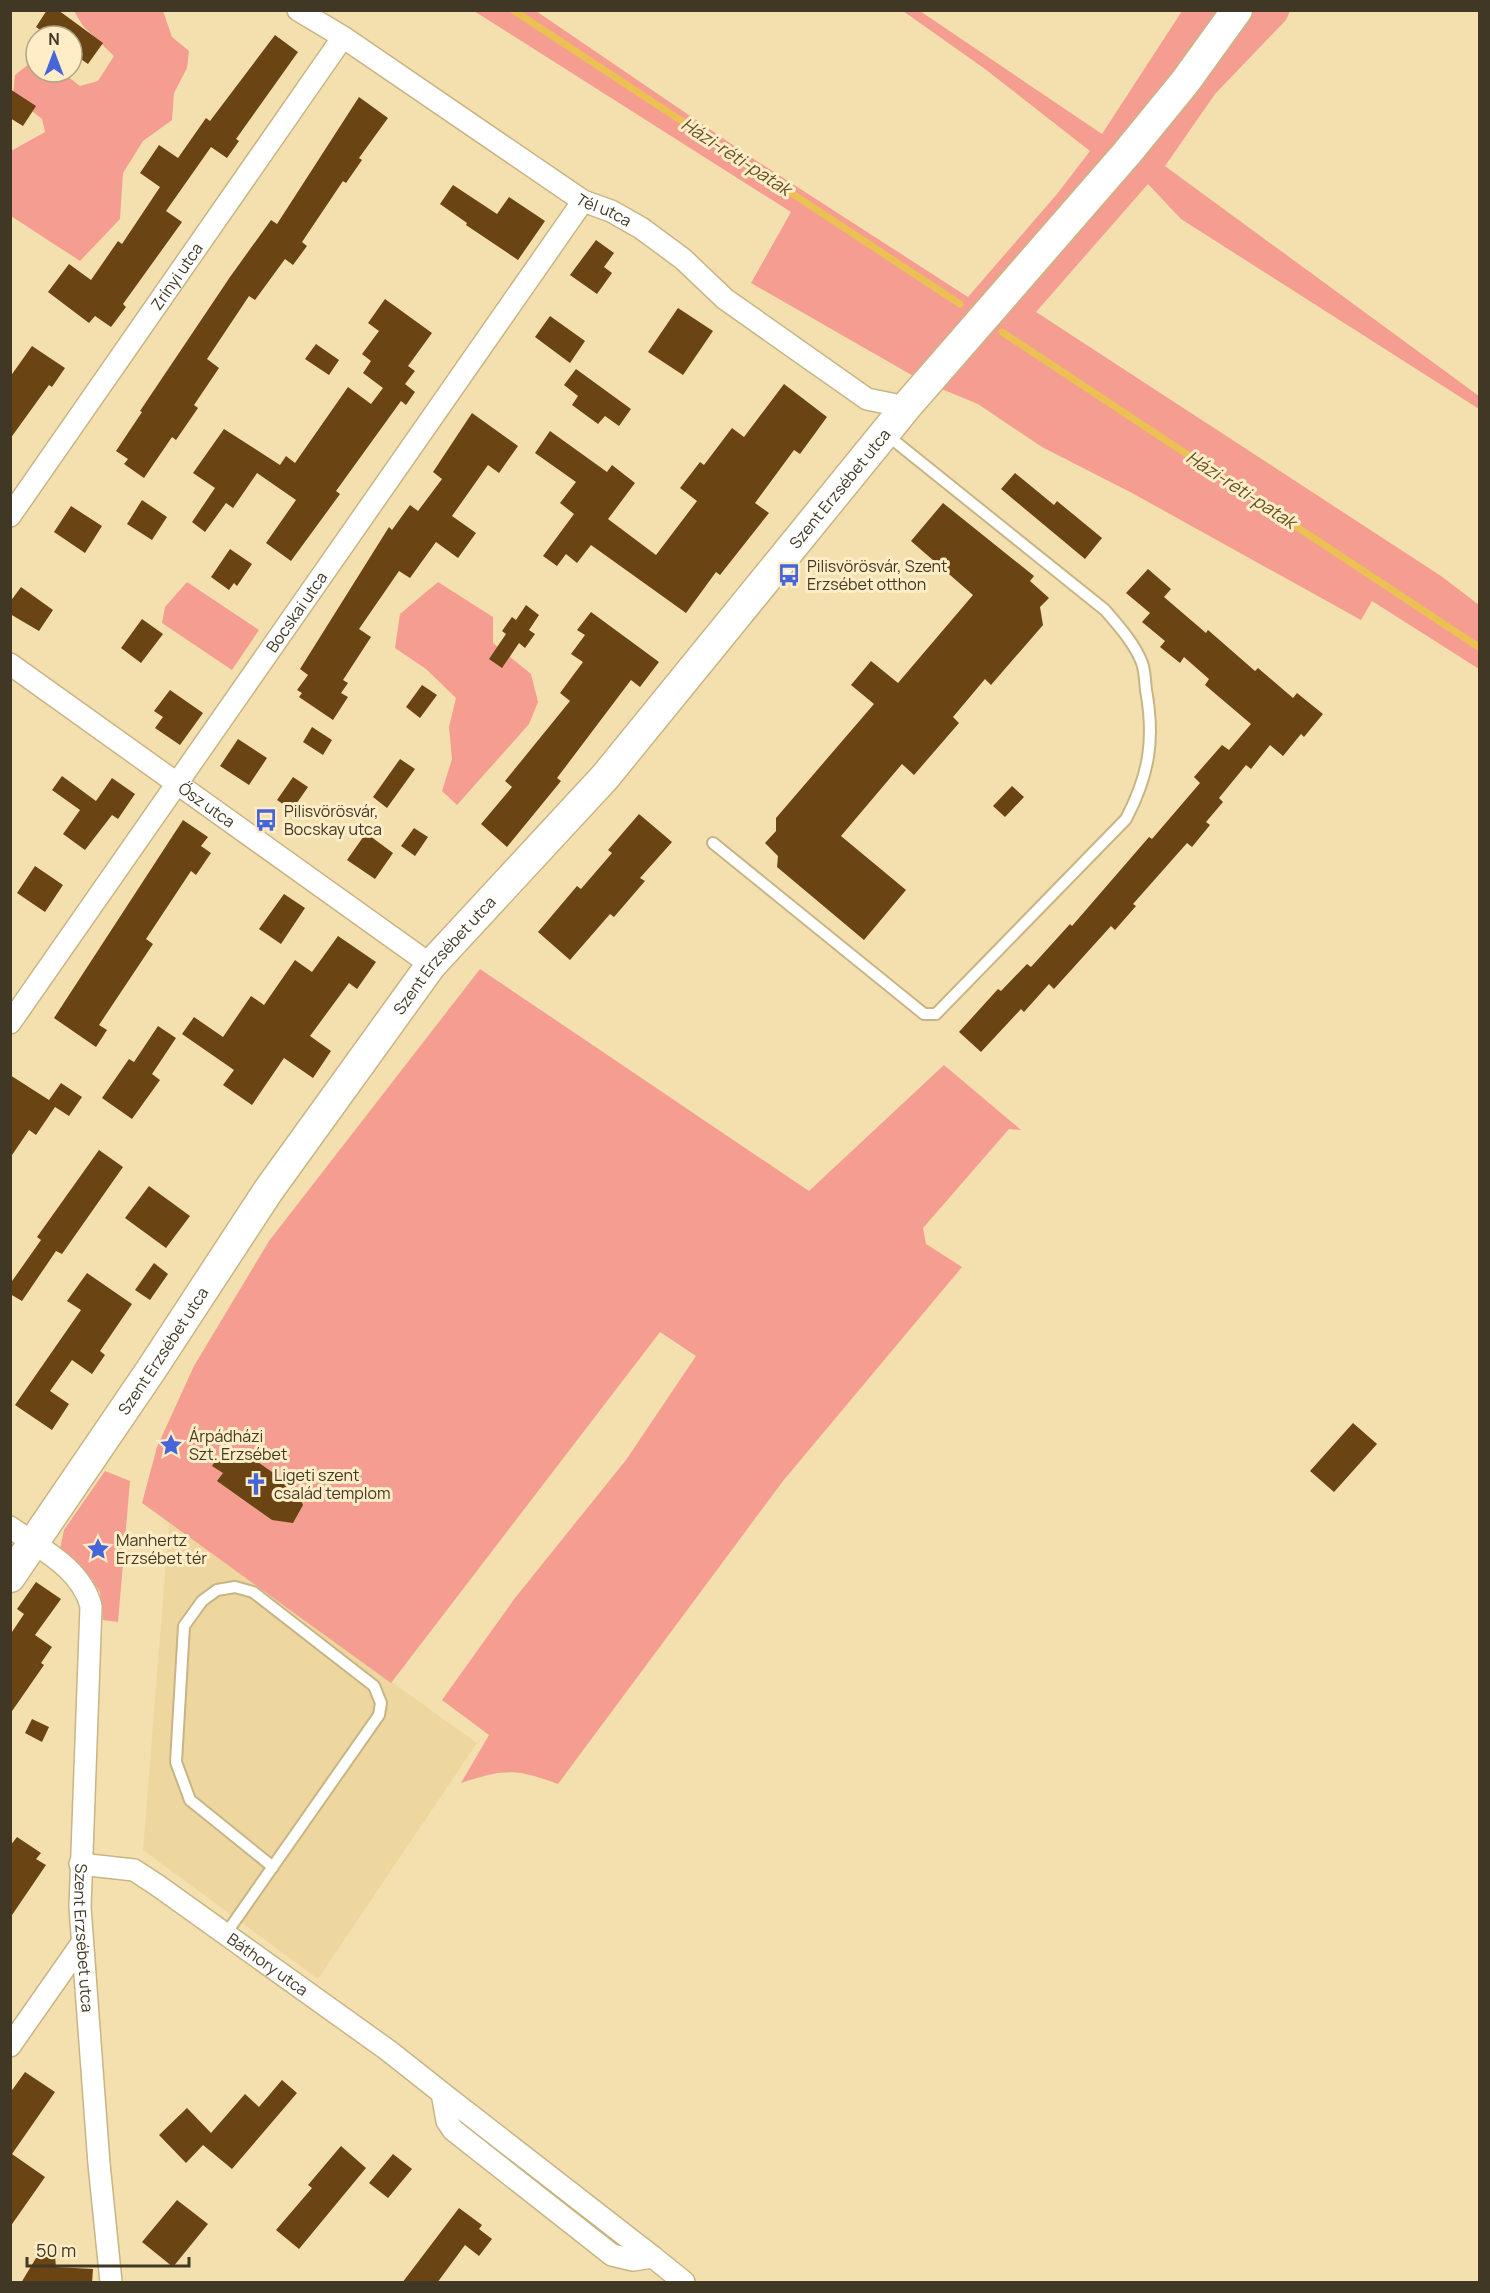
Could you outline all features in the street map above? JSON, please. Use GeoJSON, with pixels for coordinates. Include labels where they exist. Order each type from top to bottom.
{"type":"FeatureCollection","features":[{"type":"Feature","properties":{"kind":"street","name":"Tél utca"},"geometry":{"type":"LineString","coordinates":[[298,10],[343,37],[583,201],[611,211],[641,228],[683,259],[725,299],[867,399],[906,407]]}},
{"type":"Feature","properties":{"kind":"street","name":"Szent Erzsébet utca"},"geometry":{"type":"LineString","coordinates":[[10,1577],[22,1535],[431,965],[605,777],[884,433],[1127,153],[1185,82],[1237,10]]}},
{"type":"Feature","properties":{"kind":"street","name":"Zrínyi utca"},"geometry":{"type":"LineString","coordinates":[[10,516],[343,37]]}},
{"type":"Feature","properties":{"kind":"street","name":"Bocskai utca"},"geometry":{"type":"LineString","coordinates":[[10,1023],[583,201]]}},
{"type":"Feature","properties":{"kind":"street","name":"Ősz utca"},"geometry":{"type":"LineString","coordinates":[[10,663],[179,782],[431,965]]}},
{"type":"Feature","properties":{"kind":"street","name":"Szent Erzsébet utca"},"geometry":{"type":"LineString","coordinates":[[22,1535],[75,1574],[88,1594],[93,1619],[80,1864],[82,1943],[111,2283]]}},
{"type":"Feature","properties":{"kind":"street","name":"Báthory utca"},"geometry":{"type":"LineString","coordinates":[[80,1864],[134,1870],[389,2051],[684,2283]]}},
{"type":"Feature","properties":{"kind":"street"},"geometry":{"type":"LineString","coordinates":[[10,2046],[82,1943]]}},
{"type":"Feature","properties":{"kind":"street"},"geometry":{"type":"LineString","coordinates":[[441,2093],[447,2121],[453,2130],[612,2255],[633,2260],[653,2257]]}},
{"type":"Feature","properties":{"kind":"lane"},"geometry":{"type":"LineString","coordinates":[[713,843],[924,1014],[936,1014],[1125,819],[1140,791],[1150,754],[1150,712],[1142,662],[1123,632],[1105,610],[884,433]]}},
{"type":"Feature","properties":{"kind":"lane"},"geometry":{"type":"LineString","coordinates":[[225,1935],[380,1716],[381,1702],[374,1686],[253,1592],[235,1587],[217,1590],[202,1601],[184,1626],[176,1762],[190,1800],[273,1867]]}},
{"type":"Feature","properties":{"kind":"shaded area"},"geometry":{"type":"Polygon","coordinates":[[[74,11],[163,11],[172,37],[189,51],[187,68],[174,93],[172,120],[143,141],[123,173],[120,219],[80,261],[11,216],[11,151],[45,132],[42,119],[13,96],[15,75],[24,68],[24,84],[77,84],[80,86],[98,81],[114,56],[82,24],[74,11]]]}},
{"type":"Feature","properties":{"kind":"shaded area"},"geometry":{"type":"Polygon","coordinates":[[[474,11],[536,11],[749,156],[968,297],[1057,194],[1090,151],[985,69],[903,11],[920,11],[1102,134],[1182,11],[1290,11],[1286,20],[1215,94],[1165,166],[1479,396],[1479,409],[1181,219],[1148,184],[1036,312],[1441,576],[1479,605],[1479,669],[1372,601],[1361,620],[1132,493],[1042,447],[978,404],[922,381],[751,283],[791,212],[474,11]]]}},
{"type":"Feature","properties":{"kind":"shaded area"},"geometry":{"type":"Polygon","coordinates":[[[187,582],[259,630],[232,670],[162,623],[165,607],[187,582]]]}},
{"type":"Feature","properties":{"kind":"shaded area"},"geometry":{"type":"Polygon","coordinates":[[[438,582],[493,617],[493,643],[531,674],[538,702],[529,724],[457,805],[442,791],[452,759],[449,727],[456,698],[426,669],[395,648],[400,614],[438,582]]]}},
{"type":"Feature","properties":{"kind":"shaded area"},"geometry":{"type":"Polygon","coordinates":[[[480,969],[809,1191],[944,1065],[1021,1130],[1009,1129],[923,1228],[926,1244],[962,1267],[783,1481],[558,1784],[531,1775],[510,1772],[488,1775],[461,1783],[489,1735],[442,1700],[515,1598],[626,1460],[696,1356],[660,1332],[391,1683],[142,1503],[157,1447],[194,1366],[269,1241],[480,969]]]}},
{"type":"Feature","properties":{"kind":"shaded area"},"geometry":{"type":"Polygon","coordinates":[[[105,1471],[130,1481],[118,1622],[103,1620],[100,1592],[90,1578],[60,1549],[64,1530],[105,1471]]]}},
{"type":"Feature","properties":{"kind":"shaded area"},"geometry":{"type":"Polygon","coordinates":[[[169,1523],[477,1743],[318,1979],[143,1850],[169,1523]]]}},
{"type":"Feature","properties":{"kind":"building"},"geometry":{"type":"Polygon","coordinates":[[[47,10],[58,10],[77,24],[38,24],[47,10]]]}},
{"type":"Feature","properties":{"kind":"building"},"geometry":{"type":"Polygon","coordinates":[[[84,29],[103,43],[88,64],[84,61],[84,29]]]}},
{"type":"Feature","properties":{"kind":"building"},"geometry":{"type":"Polygon","coordinates":[[[275,35],[298,52],[236,139],[239,141],[227,158],[211,147],[166,211],[182,222],[123,304],[126,307],[111,327],[95,316],[89,323],[48,292],[69,264],[91,280],[118,241],[122,244],[160,187],[140,173],[159,145],[178,158],[206,118],[210,121],[275,35]]]}},
{"type":"Feature","properties":{"kind":"building"},"geometry":{"type":"Polygon","coordinates":[[[10,89],[36,106],[23,126],[10,118],[10,89]]]}},
{"type":"Feature","properties":{"kind":"building"},"geometry":{"type":"Polygon","coordinates":[[[359,97],[388,118],[359,158],[362,160],[346,183],[343,181],[302,242],[307,246],[293,265],[285,259],[255,300],[249,296],[207,359],[219,368],[194,405],[198,408],[176,440],[172,437],[144,478],[124,464],[128,459],[116,451],[142,412],[140,411],[230,277],[271,220],[277,224],[359,97]]]}},
{"type":"Feature","properties":{"kind":"building"},"geometry":{"type":"Polygon","coordinates":[[[453,185],[497,214],[509,197],[545,221],[518,260],[466,225],[467,223],[440,204],[453,185]]]}},
{"type":"Feature","properties":{"kind":"building"},"geometry":{"type":"Polygon","coordinates":[[[596,240],[614,253],[604,267],[612,273],[597,294],[570,275],[596,240]]]}},
{"type":"Feature","properties":{"kind":"building"},"geometry":{"type":"Polygon","coordinates":[[[385,299],[432,333],[408,366],[415,371],[405,384],[415,392],[406,405],[401,401],[336,491],[340,494],[291,561],[266,543],[296,500],[257,473],[233,508],[226,503],[205,532],[192,522],[215,488],[193,473],[224,429],[280,465],[286,456],[295,463],[348,387],[371,404],[383,388],[363,373],[371,361],[362,354],[379,331],[368,323],[385,299]]]}},
{"type":"Feature","properties":{"kind":"building"},"geometry":{"type":"Polygon","coordinates":[[[678,308],[713,331],[683,375],[648,352],[678,308]]]}},
{"type":"Feature","properties":{"kind":"building"},"geometry":{"type":"Polygon","coordinates":[[[550,316],[585,341],[570,363],[535,337],[550,316]]]}},
{"type":"Feature","properties":{"kind":"building"},"geometry":{"type":"Polygon","coordinates":[[[316,344],[339,360],[329,375],[305,359],[316,344]]]}},
{"type":"Feature","properties":{"kind":"building"},"geometry":{"type":"Polygon","coordinates":[[[32,346],[65,368],[52,387],[49,385],[10,439],[10,377],[32,346]]]}},
{"type":"Feature","properties":{"kind":"building"},"geometry":{"type":"Polygon","coordinates":[[[576,369],[631,409],[619,426],[605,416],[598,424],[572,405],[578,396],[564,385],[576,369]]]}},
{"type":"Feature","properties":{"kind":"building"},"geometry":{"type":"Polygon","coordinates":[[[784,384],[827,417],[800,454],[794,450],[755,503],[769,513],[720,575],[716,572],[686,613],[591,545],[577,563],[566,554],[557,566],[543,556],[574,514],[560,503],[576,482],[535,453],[550,431],[607,472],[612,465],[635,483],[608,519],[656,555],[697,501],[680,488],[700,462],[704,465],[732,428],[744,437],[784,384]]]}},
{"type":"Feature","properties":{"kind":"building"},"geometry":{"type":"Polygon","coordinates":[[[472,413],[518,446],[499,473],[488,465],[452,516],[476,533],[458,558],[436,542],[410,578],[399,571],[359,629],[371,637],[343,680],[348,683],[341,693],[348,697],[333,720],[299,697],[302,693],[297,690],[308,675],[300,669],[389,527],[392,530],[410,505],[418,511],[442,479],[433,472],[472,413]]]}},
{"type":"Feature","properties":{"kind":"building"},"geometry":{"type":"Polygon","coordinates":[[[1015,473],[1054,505],[1057,501],[1102,538],[1085,559],[1001,489],[1015,473]]]}},
{"type":"Feature","properties":{"kind":"building"},"geometry":{"type":"Polygon","coordinates":[[[142,500],[167,517],[152,540],[127,524],[142,500]]]}},
{"type":"Feature","properties":{"kind":"building"},"geometry":{"type":"Polygon","coordinates":[[[943,503],[1034,576],[1030,581],[1049,598],[1040,607],[1043,625],[991,685],[985,679],[953,717],[959,723],[914,775],[902,764],[841,836],[906,890],[864,940],[777,867],[778,856],[765,843],[776,831],[776,818],[874,704],[851,685],[871,661],[898,683],[973,595],[911,541],[943,503]]]}},
{"type":"Feature","properties":{"kind":"building"},"geometry":{"type":"Polygon","coordinates":[[[71,506],[102,526],[85,553],[54,532],[71,506]]]}},
{"type":"Feature","properties":{"kind":"building"},"geometry":{"type":"Polygon","coordinates":[[[230,549],[252,564],[237,586],[234,583],[229,590],[211,577],[230,549]]]}},
{"type":"Feature","properties":{"kind":"building"},"geometry":{"type":"Polygon","coordinates":[[[1148,569],[1171,589],[1164,597],[1206,633],[1208,630],[1255,671],[1258,668],[1293,698],[1297,693],[1323,714],[1304,737],[1301,734],[1283,756],[1270,745],[1251,769],[1246,765],[1219,798],[1223,802],[1206,822],[1210,825],[1192,847],[1187,843],[1133,904],[1136,906],[1115,930],[1111,926],[1054,989],[1049,984],[1024,1012],[1021,1009],[981,1052],[959,1032],[998,989],[1001,991],[1027,964],[1031,967],[1070,924],[1072,926],[1149,837],[1152,839],[1200,783],[1194,777],[1222,745],[1229,750],[1251,724],[1205,685],[1209,679],[1184,657],[1180,663],[1160,647],[1165,641],[1142,622],[1150,613],[1126,593],[1148,569]]]}},
{"type":"Feature","properties":{"kind":"building"},"geometry":{"type":"Polygon","coordinates":[[[21,587],[53,610],[39,631],[10,614],[10,602],[21,587]]]}},
{"type":"Feature","properties":{"kind":"building"},"geometry":{"type":"Polygon","coordinates":[[[526,605],[539,615],[529,630],[535,634],[525,648],[519,643],[502,668],[489,659],[506,634],[502,631],[512,617],[516,620],[526,605]]]}},
{"type":"Feature","properties":{"kind":"building"},"geometry":{"type":"Polygon","coordinates":[[[591,612],[659,662],[640,687],[631,680],[557,778],[561,781],[507,847],[481,824],[512,787],[505,781],[570,701],[560,693],[583,662],[571,654],[585,635],[577,630],[591,612]]]}},
{"type":"Feature","properties":{"kind":"building"},"geometry":{"type":"Polygon","coordinates":[[[142,619],[163,634],[141,663],[121,648],[142,619]]]}},
{"type":"Feature","properties":{"kind":"building"},"geometry":{"type":"Polygon","coordinates":[[[422,685],[437,695],[420,718],[406,707],[422,685]]]}},
{"type":"Feature","properties":{"kind":"building"},"geometry":{"type":"Polygon","coordinates":[[[170,690],[203,713],[180,745],[155,728],[163,717],[154,711],[170,690]]]}},
{"type":"Feature","properties":{"kind":"building"},"geometry":{"type":"Polygon","coordinates":[[[312,727],[332,740],[323,755],[303,742],[312,727]]]}},
{"type":"Feature","properties":{"kind":"building"},"geometry":{"type":"Polygon","coordinates":[[[238,739],[267,758],[249,785],[220,766],[238,739]]]}},
{"type":"Feature","properties":{"kind":"building"},"geometry":{"type":"Polygon","coordinates":[[[400,759],[415,769],[387,808],[373,797],[400,759]]]}},
{"type":"Feature","properties":{"kind":"building"},"geometry":{"type":"Polygon","coordinates":[[[62,776],[96,801],[112,778],[135,794],[118,819],[112,815],[85,850],[63,834],[80,810],[52,790],[62,776]]]}},
{"type":"Feature","properties":{"kind":"building"},"geometry":{"type":"Polygon","coordinates":[[[293,777],[308,787],[292,810],[277,800],[293,777]]]}},
{"type":"Feature","properties":{"kind":"building"},"geometry":{"type":"Polygon","coordinates":[[[1012,786],[1024,797],[1005,817],[993,806],[1012,786]]]}},
{"type":"Feature","properties":{"kind":"building"},"geometry":{"type":"Polygon","coordinates":[[[639,814],[672,842],[640,878],[645,881],[614,917],[610,914],[570,960],[538,932],[577,886],[581,889],[612,853],[608,850],[639,814]]]}},
{"type":"Feature","properties":{"kind":"building"},"geometry":{"type":"Polygon","coordinates":[[[183,820],[208,837],[201,846],[211,853],[196,875],[191,871],[146,939],[153,944],[99,1025],[107,1030],[96,1047],[54,1018],[183,820]]]}},
{"type":"Feature","properties":{"kind":"building"},"geometry":{"type":"Polygon","coordinates":[[[414,828],[428,837],[415,856],[401,846],[414,828]]]}},
{"type":"Feature","properties":{"kind":"building"},"geometry":{"type":"Polygon","coordinates":[[[366,833],[393,853],[375,879],[347,860],[366,833]]]}},
{"type":"Feature","properties":{"kind":"building"},"geometry":{"type":"Polygon","coordinates":[[[35,866],[63,885],[45,912],[17,893],[35,866]]]}},
{"type":"Feature","properties":{"kind":"building"},"geometry":{"type":"Polygon","coordinates":[[[284,894],[305,908],[281,944],[259,929],[284,894]]]}},
{"type":"Feature","properties":{"kind":"building"},"geometry":{"type":"Polygon","coordinates":[[[338,936],[376,962],[357,989],[349,983],[310,1036],[331,1051],[313,1078],[284,1058],[252,1105],[223,1085],[234,1070],[182,1034],[194,1017],[223,1037],[251,996],[264,1005],[295,960],[312,972],[338,936]]]}},
{"type":"Feature","properties":{"kind":"building"},"geometry":{"type":"Polygon","coordinates":[[[158,1026],[176,1038],[152,1074],[160,1080],[132,1119],[102,1098],[129,1059],[134,1062],[158,1026]]]}},
{"type":"Feature","properties":{"kind":"building"},"geometry":{"type":"Polygon","coordinates":[[[10,1075],[49,1100],[61,1083],[82,1097],[69,1116],[55,1107],[36,1135],[29,1130],[10,1158],[10,1075]]]}},
{"type":"Feature","properties":{"kind":"building"},"geometry":{"type":"Polygon","coordinates":[[[99,1150],[123,1167],[62,1254],[56,1251],[22,1301],[10,1294],[10,1284],[41,1240],[37,1237],[99,1150]]]}},
{"type":"Feature","properties":{"kind":"building"},"geometry":{"type":"Polygon","coordinates":[[[149,1186],[190,1216],[166,1248],[125,1218],[149,1186]]]}},
{"type":"Feature","properties":{"kind":"building"},"geometry":{"type":"Polygon","coordinates":[[[154,1263],[168,1274],[150,1300],[135,1290],[154,1263]]]}},
{"type":"Feature","properties":{"kind":"building"},"geometry":{"type":"Polygon","coordinates":[[[87,1273],[132,1304],[100,1351],[105,1355],[92,1374],[72,1360],[50,1391],[69,1404],[52,1430],[15,1405],[81,1310],[67,1301],[87,1273]]]}},
{"type":"Feature","properties":{"kind":"building"},"geometry":{"type":"Polygon","coordinates":[[[1353,1423],[1377,1444],[1334,1492],[1310,1471],[1353,1423]]]}},
{"type":"Feature","properties":{"kind":"building","name":"Ligeti szent család templom"},"geometry":{"type":"Polygon","coordinates":[[[239,1449],[295,1488],[303,1505],[293,1523],[272,1520],[217,1481],[223,1473],[212,1466],[223,1450],[234,1458],[239,1449]]]}},
{"type":"Feature","properties":{"kind":"building"},"geometry":{"type":"Polygon","coordinates":[[[36,1582],[61,1599],[35,1635],[52,1647],[41,1663],[44,1665],[10,1714],[10,1635],[24,1614],[17,1609],[36,1582]]]}},
{"type":"Feature","properties":{"kind":"building"},"geometry":{"type":"Polygon","coordinates":[[[32,1719],[49,1727],[42,1742],[25,1733],[32,1719]]]}},
{"type":"Feature","properties":{"kind":"building"},"geometry":{"type":"Polygon","coordinates":[[[17,1837],[41,1853],[36,1859],[46,1865],[10,1918],[10,1846],[17,1837]]]}},
{"type":"Feature","properties":{"kind":"building"},"geometry":{"type":"Polygon","coordinates":[[[25,2072],[55,2092],[12,2154],[45,2177],[10,2227],[10,2093],[25,2072]]]}},
{"type":"Feature","properties":{"kind":"building"},"geometry":{"type":"Polygon","coordinates":[[[282,2080],[297,2093],[232,2169],[203,2145],[186,2163],[159,2135],[187,2108],[211,2133],[245,2094],[259,2107],[282,2080]]]}},
{"type":"Feature","properties":{"kind":"building"},"geometry":{"type":"Polygon","coordinates":[[[341,2146],[366,2168],[299,2249],[276,2230],[312,2188],[308,2185],[341,2146]]]}},
{"type":"Feature","properties":{"kind":"building"},"geometry":{"type":"Polygon","coordinates":[[[393,2154],[412,2169],[388,2198],[369,2183],[393,2154]]]}},
{"type":"Feature","properties":{"kind":"building"},"geometry":{"type":"Polygon","coordinates":[[[177,2200],[208,2224],[173,2267],[142,2242],[177,2200]]]}},
{"type":"Feature","properties":{"kind":"building"},"geometry":{"type":"Polygon","coordinates":[[[459,2208],[482,2225],[479,2229],[492,2239],[479,2256],[465,2245],[437,2283],[402,2283],[459,2208]]]}},
{"type":"Feature","properties":{"kind":"building"},"geometry":{"type":"Polygon","coordinates":[[[55,2256],[56,2267],[93,2269],[92,2283],[21,2283],[36,2258],[55,2256]]]}},
{"type":"Feature","properties":{"kind":"waterway","name":"Házi-réti-patak"},"geometry":{"type":"LineString","coordinates":[[513,10],[960,304]]}},
{"type":"Feature","properties":{"kind":"waterway","name":"Házi-réti-patak"},"geometry":{"type":"LineString","coordinates":[[1002,332],[1480,648]]}},
{"type":"Feature","properties":{"kind":"place","name":"Pilisvörösvár, Szent Erzsébet otthon"},"geometry":{"type":"Point","coordinates":[789,575]}},
{"type":"Feature","properties":{"kind":"place","name":"Pilisvörösvár, Bocskay utca"},"geometry":{"type":"Point","coordinates":[266,820]}},
{"type":"Feature","properties":{"kind":"place","name":"Árpádházi Szt. Erzsébet"},"geometry":{"type":"Point","coordinates":[171,1445]}},
{"type":"Feature","properties":{"kind":"place","name":"Ligeti szent család templom"},"geometry":{"type":"Point","coordinates":[256,1484]}},
{"type":"Feature","properties":{"kind":"place","name":"Manhertz Erzsébet tér"},"geometry":{"type":"Point","coordinates":[98,1549]}}]}
